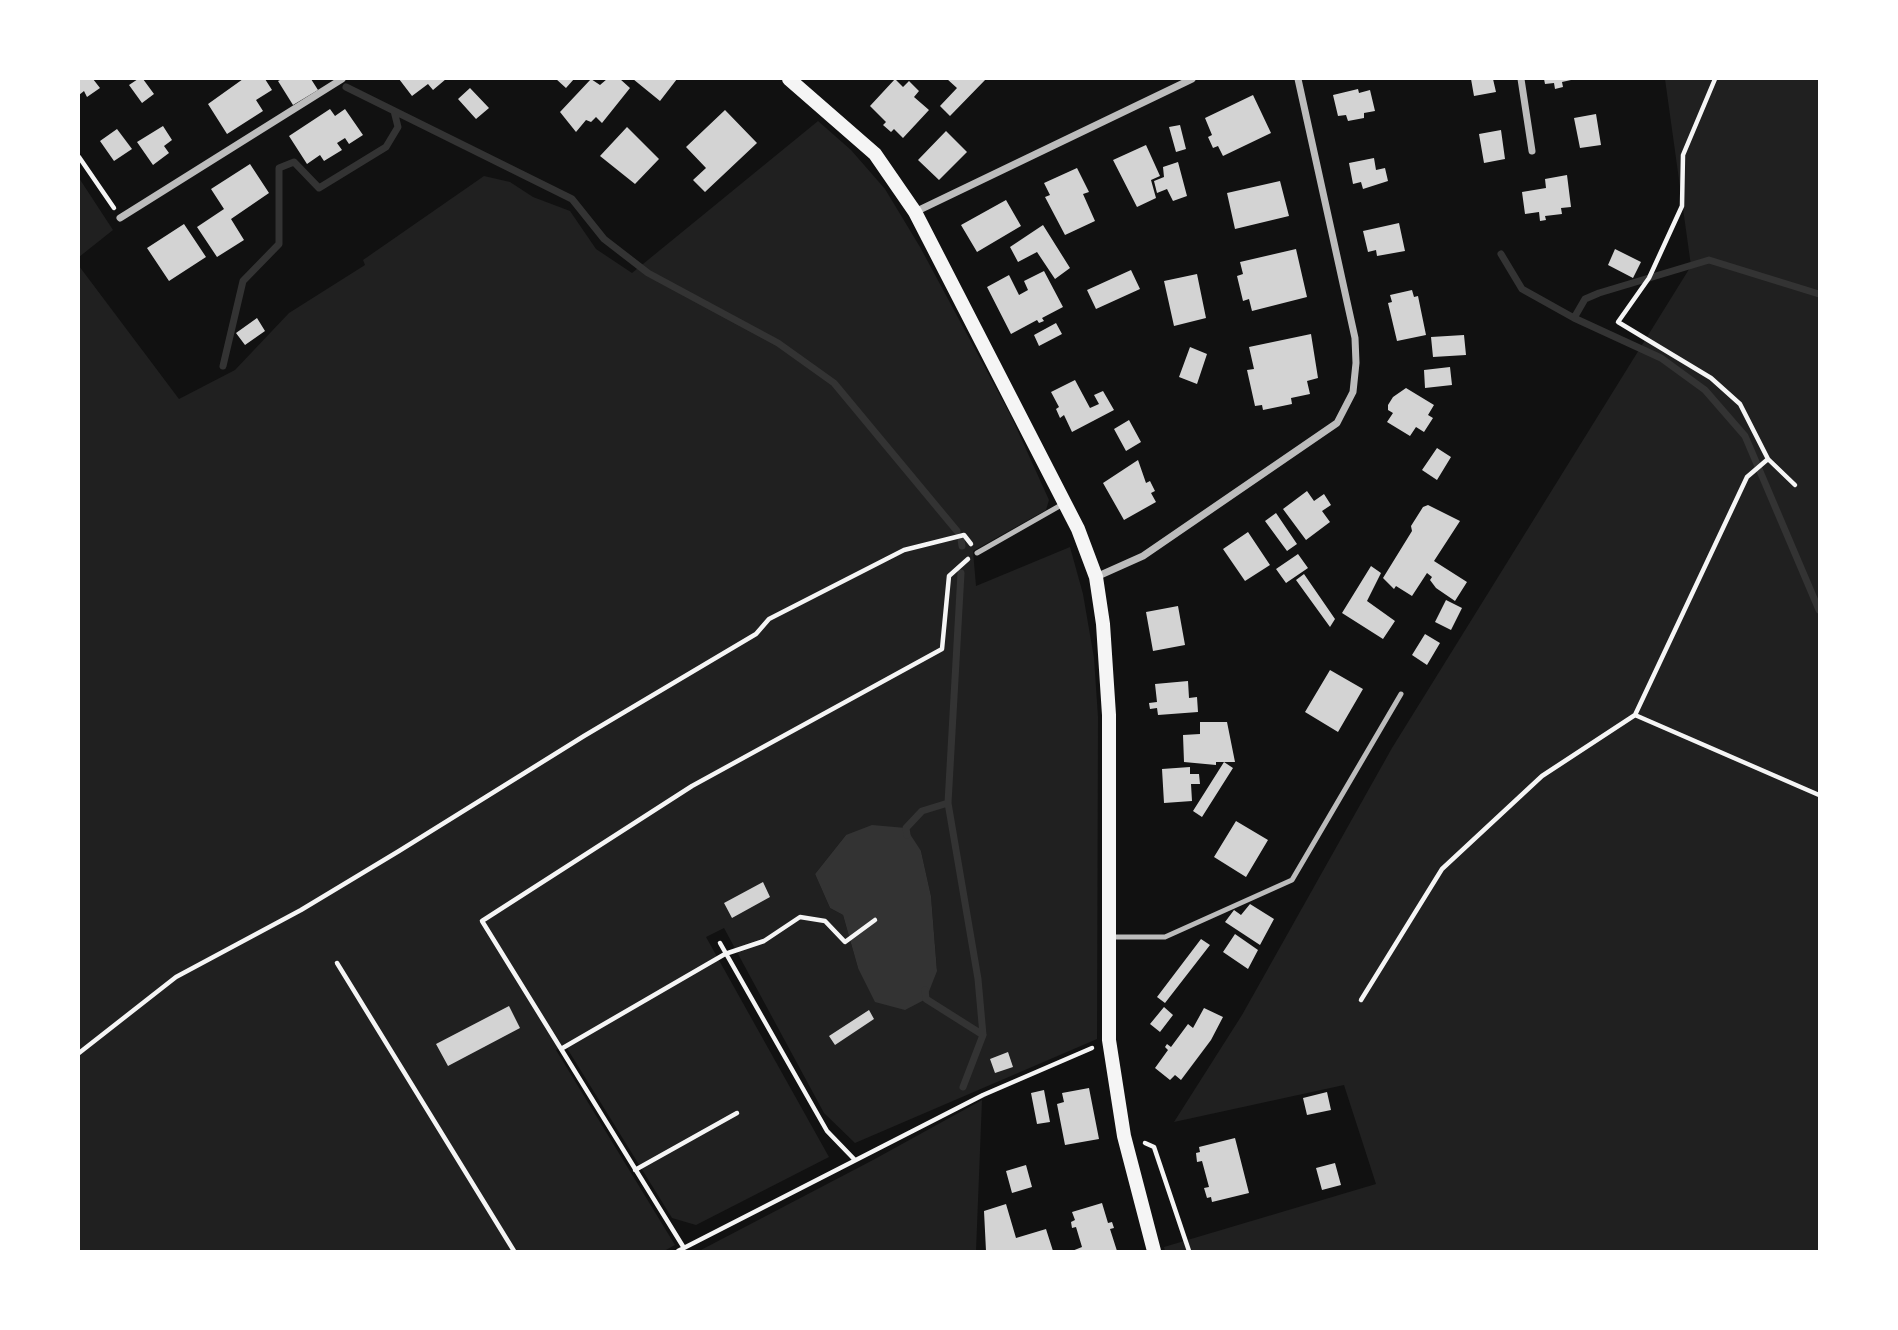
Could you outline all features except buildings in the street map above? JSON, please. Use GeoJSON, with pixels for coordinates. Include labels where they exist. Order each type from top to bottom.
{"type":"FeatureCollection","features":[{"type":"Feature","properties":{"kind":"main road"},"geometry":{"type":"LineString","coordinates":[[789,79],[875,154],[915,212],[1065,503],[1096,577],[1103,624],[1109,715],[1109,1040],[1124,1136],[1154,1251]]}},
{"type":"Feature","properties":{"kind":"street"},"geometry":{"type":"LineString","coordinates":[[120,218],[342,79]]}},
{"type":"Feature","properties":{"kind":"street"},"geometry":{"type":"LineString","coordinates":[[915,212],[1192,79]]}},
{"type":"Feature","properties":{"kind":"street"},"geometry":{"type":"LineString","coordinates":[[1096,577],[1143,556],[1337,423],[1353,392],[1356,363],[1354,338],[1298,79]]}},
{"type":"Feature","properties":{"kind":"street"},"geometry":{"type":"LineString","coordinates":[[1521,79],[1532,152]]}},
{"type":"Feature","properties":{"kind":"lane"},"geometry":{"type":"LineString","coordinates":[[977,553],[1065,503]]}},
{"type":"Feature","properties":{"kind":"lane"},"geometry":{"type":"LineString","coordinates":[[1110,937],[1164,937],[1292,880],[1401,694]]}},
{"type":"Feature","properties":{"kind":"path"},"geometry":{"type":"LineString","coordinates":[[1715,79],[1683,155],[1682,206],[1649,278],[1618,322],[1711,378],[1740,404],[1768,459],[1795,485]]}},
{"type":"Feature","properties":{"kind":"path"},"geometry":{"type":"LineString","coordinates":[[79,157],[120,218]]}},
{"type":"Feature","properties":{"kind":"path"},"geometry":{"type":"LineString","coordinates":[[1361,1000],[1442,869],[1542,776],[1635,715],[1747,477],[1768,459]]}},
{"type":"Feature","properties":{"kind":"path"},"geometry":{"type":"LineString","coordinates":[[79,1053],[177,977],[301,910],[399,851],[584,736],[756,634],[769,619],[904,550],[964,535],[977,553],[948,576],[942,649],[692,786],[482,920],[681,1250],[853,1159],[983,1095],[1109,1040]]}},
{"type":"Feature","properties":{"kind":"path"},"geometry":{"type":"LineString","coordinates":[[1635,715],[1819,795]]}},
{"type":"Feature","properties":{"kind":"path"},"geometry":{"type":"LineString","coordinates":[[561,1049],[725,954],[764,941],[800,917],[825,921],[845,942],[875,920]]}},
{"type":"Feature","properties":{"kind":"path"},"geometry":{"type":"LineString","coordinates":[[720,943],[827,1130],[853,1159]]}},
{"type":"Feature","properties":{"kind":"path"},"geometry":{"type":"LineString","coordinates":[[337,963],[514,1251]]}},
{"type":"Feature","properties":{"kind":"path"},"geometry":{"type":"LineString","coordinates":[[635,1170],[737,1113]]}},
{"type":"Feature","properties":{"kind":"path"},"geometry":{"type":"LineString","coordinates":[[1124,1136],[1154,1147],[1189,1251]]}},
{"type":"Feature","properties":{"kind":"shaded area"},"geometry":{"type":"Polygon","coordinates":[[[1665,79],[1819,79],[1819,1251],[1165,1251],[1164,1247],[1376,1184],[1344,1085],[1174,1122],[1242,1015],[1392,748],[1691,266],[1665,79]]]}},
{"type":"Feature","properties":{"kind":"shaded area"},"geometry":{"type":"Polygon","coordinates":[[[818,121],[851,150],[885,189],[920,247],[1011,416],[1049,500],[1046,510],[973,551],[976,586],[1070,547],[1083,594],[1094,658],[1098,717],[1097,1039],[855,1143],[824,1113],[724,928],[706,937],[829,1157],[696,1225],[672,1218],[565,1045],[556,1050],[675,1245],[664,1251],[79,1251],[79,266],[179,399],[235,370],[289,313],[365,265],[363,260],[484,176],[510,182],[533,197],[570,211],[596,249],[632,273],[818,121]],[[846,835],[815,874],[830,908],[843,915],[858,968],[937,970],[931,896],[921,851],[846,835]]]}},
{"type":"Feature","properties":{"kind":"shaded area"},"geometry":{"type":"Polygon","coordinates":[[[79,178],[113,230],[79,257],[79,178]]]}},
{"type":"Feature","properties":{"kind":"shaded area"},"geometry":{"type":"Polygon","coordinates":[[[872,825],[906,828],[921,851],[931,896],[937,971],[926,999],[905,1010],[875,1002],[858,968],[843,915],[830,908],[815,874],[846,835],[872,825]]]}},
{"type":"Feature","properties":{"kind":"shaded area"},"geometry":{"type":"Polygon","coordinates":[[[982,1100],[976,1251],[699,1251],[873,1160],[982,1100]]]}},
{"type":"Feature","properties":{"kind":"waterway"},"geometry":{"type":"LineString","coordinates":[[346,87],[572,199],[604,239],[648,273],[778,343],[834,383],[957,531]]}},
{"type":"Feature","properties":{"kind":"waterway"},"geometry":{"type":"LineString","coordinates":[[223,366],[243,281],[279,244],[279,168],[294,162],[319,188],[386,147],[398,127],[394,111]]}},
{"type":"Feature","properties":{"kind":"waterway"},"geometry":{"type":"LineString","coordinates":[[1501,254],[1522,289],[1574,318],[1661,358],[1705,390],[1745,436],[1819,610]]}},
{"type":"Feature","properties":{"kind":"waterway"},"geometry":{"type":"LineString","coordinates":[[1574,318],[1585,299],[1709,260],[1819,294]]}},
{"type":"Feature","properties":{"kind":"waterway"},"geometry":{"type":"LineString","coordinates":[[961,539],[962,546]]}},
{"type":"Feature","properties":{"kind":"waterway"},"geometry":{"type":"LineString","coordinates":[[961,573],[948,803],[978,979],[983,1035],[963,1087]]}},
{"type":"Feature","properties":{"kind":"waterway"},"geometry":{"type":"LineString","coordinates":[[907,835],[906,828],[922,811],[948,803]]}},
{"type":"Feature","properties":{"kind":"waterway"},"geometry":{"type":"LineString","coordinates":[[925,990],[926,999],[983,1035]]}}]}
